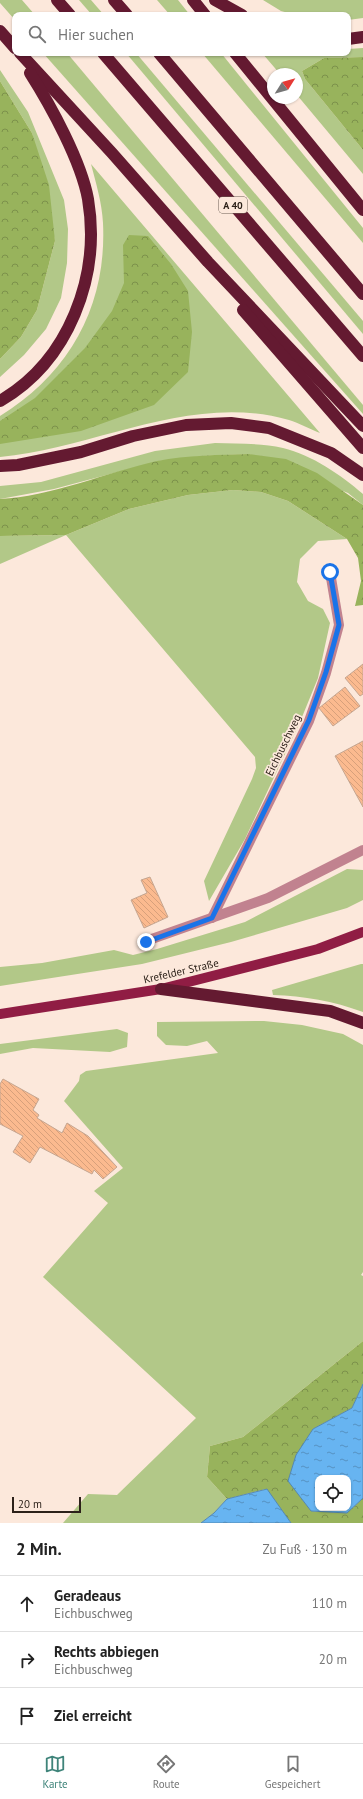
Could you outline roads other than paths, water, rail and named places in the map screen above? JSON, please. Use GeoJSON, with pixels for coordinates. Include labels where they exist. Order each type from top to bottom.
{"type":"FeatureCollection","features":[{"type":"Feature","properties":{"kind":"highway"},"geometry":{"type":"LineString","coordinates":[[57,0],[67,12]]}},
{"type":"Feature","properties":{"kind":"highway"},"geometry":{"type":"LineString","coordinates":[[114,0],[124,12]]}},
{"type":"Feature","properties":{"kind":"highway"},"geometry":{"type":"LineString","coordinates":[[193,0],[203,12]]}},
{"type":"Feature","properties":{"kind":"highway"},"geometry":{"type":"LineString","coordinates":[[215,0],[237,12]]}},
{"type":"Feature","properties":{"kind":"highway"},"geometry":{"type":"LineString","coordinates":[[0,31],[12,45]]}},
{"type":"Feature","properties":{"kind":"highway"},"geometry":{"type":"LineString","coordinates":[[351,38],[363,37]]}},
{"type":"Feature","properties":{"kind":"highway"},"geometry":{"type":"LineString","coordinates":[[0,401],[26,384],[55,352],[66,334],[85,288],[92,239],[88,199],[75,159],[46,97],[20,56]]}},
{"type":"Feature","properties":{"kind":"highway"},"geometry":{"type":"LineString","coordinates":[[22,56],[112,154],[208,262],[363,426]]}},
{"type":"Feature","properties":{"kind":"highway","name":"A 40"},"geometry":{"type":"LineString","coordinates":[[106,56],[363,356]]}},
{"type":"Feature","properties":{"kind":"highway"},"geometry":{"type":"LineString","coordinates":[[162,56],[363,294]]}},
{"type":"Feature","properties":{"kind":"highway"},"geometry":{"type":"LineString","coordinates":[[238,56],[363,210]]}},
{"type":"Feature","properties":{"kind":"highway"},"geometry":{"type":"LineString","coordinates":[[208,262],[245,314],[363,448]]}},
{"type":"Feature","properties":{"kind":"highway"},"geometry":{"type":"LineString","coordinates":[[0,466],[18,465],[81,452],[133,436],[186,425],[231,424],[269,428],[331,453],[363,475]]}},
{"type":"Feature","properties":{"kind":"highway"},"geometry":{"type":"LineString","coordinates":[[161,989],[330,1011],[363,1023]]}},
{"type":"Feature","properties":{"kind":"main road","name":"Krefelder Straße"},"geometry":{"type":"LineString","coordinates":[[0,1014],[161,989],[318,949],[363,932]]}},
{"type":"Feature","properties":{"kind":"lane","name":"Eichbuschweg"},"geometry":{"type":"LineString","coordinates":[[212,918],[309,720],[326,672],[339,625],[330,572]]}},
{"type":"Feature","properties":{"kind":"lane"},"geometry":{"type":"LineString","coordinates":[[146,942],[268,898],[363,850]]}},
{"type":"Feature","properties":{"kind":"water"},"geometry":{"type":"Polygon","coordinates":[[[363,1384],[363,1498],[351,1509],[351,1475],[315,1475],[315,1511],[349,1511],[347,1513],[311,1511],[288,1481],[296,1455],[313,1429],[352,1408],[363,1384]]]}},
{"type":"Feature","properties":{"kind":"water"},"geometry":{"type":"Polygon","coordinates":[[[267,1489],[291,1523],[201,1523],[214,1513],[227,1499],[267,1489]]]}}]}
